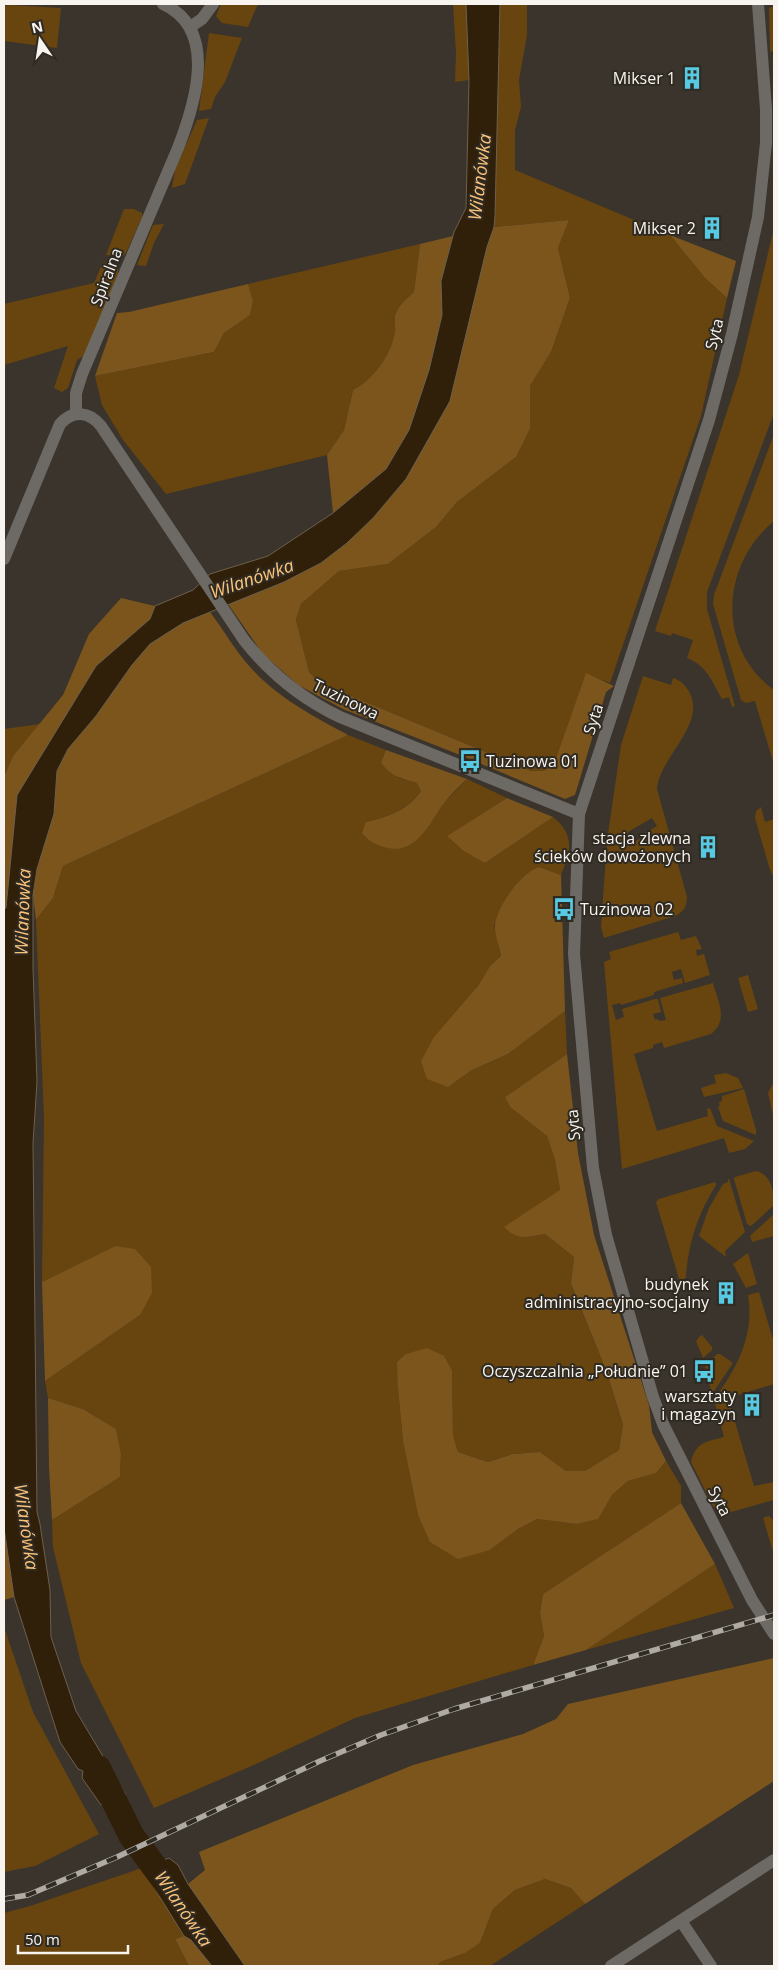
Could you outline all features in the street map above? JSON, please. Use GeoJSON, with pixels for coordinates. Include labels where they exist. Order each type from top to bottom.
{"type":"FeatureCollection","features":[{"type":"Feature","properties":{"kind":"street"},"geometry":{"type":"LineString","coordinates":[[163,4],[178,12],[190,27],[202,18],[213,4]]}},
{"type":"Feature","properties":{"kind":"street","name":"Syta"},"geometry":{"type":"LineString","coordinates":[[758,4],[766,143],[758,217],[732,334],[708,420],[579,814],[575,891],[575,970],[593,1168],[602,1218],[653,1397],[663,1424],[748,1592],[774,1634]]}},
{"type":"Feature","properties":{"kind":"street","name":"Spiralna"},"geometry":{"type":"LineString","coordinates":[[76,414],[76,393],[82,374],[108,318],[128,264],[178,148],[190,115],[195,95],[198,66],[196,46],[190,27]]}},
{"type":"Feature","properties":{"kind":"street"},"geometry":{"type":"LineString","coordinates":[[4,559],[56,430],[64,419],[76,414]]}},
{"type":"Feature","properties":{"kind":"street","name":"Tuzinowa"},"geometry":{"type":"LineString","coordinates":[[76,414],[91,416],[101,426],[244,640],[265,664],[291,688],[340,717],[579,814]]}},
{"type":"Feature","properties":{"kind":"street"},"geometry":{"type":"LineString","coordinates":[[611,1966],[774,1860]]}},
{"type":"Feature","properties":{"kind":"street"},"geometry":{"type":"LineString","coordinates":[[681,1921],[711,1966]]}},
{"type":"Feature","properties":{"kind":"shaded area"},"geometry":{"type":"Polygon","coordinates":[[[221,4],[258,4],[248,27],[222,23],[216,16],[221,4]]]}},
{"type":"Feature","properties":{"kind":"shaded area"},"geometry":{"type":"Polygon","coordinates":[[[453,4],[476,4],[486,59],[469,80],[455,82],[456,53],[453,4]]]}},
{"type":"Feature","properties":{"kind":"shaded area"},"geometry":{"type":"Polygon","coordinates":[[[490,4],[527,4],[527,35],[519,80],[521,107],[515,130],[515,170],[670,235],[705,278],[727,298],[701,416],[610,683],[586,674],[553,768],[543,771],[531,771],[320,683],[309,672],[296,620],[301,604],[339,571],[388,564],[436,527],[457,502],[516,457],[530,429],[530,386],[551,352],[570,298],[558,248],[569,220],[494,227],[498,88],[490,4]]]}},
{"type":"Feature","properties":{"kind":"shaded area"},"geometry":{"type":"Polygon","coordinates":[[[4,6],[61,8],[57,48],[4,41],[4,6]]]}},
{"type":"Feature","properties":{"kind":"shaded area"},"geometry":{"type":"Polygon","coordinates":[[[774,6],[774,51],[770,52],[769,8],[774,6]]]}},
{"type":"Feature","properties":{"kind":"shaded area"},"geometry":{"type":"Polygon","coordinates":[[[209,33],[242,38],[225,82],[215,97],[211,109],[199,111],[209,33]]]}},
{"type":"Feature","properties":{"kind":"shaded area"},"geometry":{"type":"Polygon","coordinates":[[[209,118],[185,184],[172,188],[175,170],[197,120],[209,118]]]}},
{"type":"Feature","properties":{"kind":"shaded area"},"geometry":{"type":"Polygon","coordinates":[[[124,209],[134,209],[142,213],[142,217],[126,253],[123,256],[106,255],[124,209]]]}},
{"type":"Feature","properties":{"kind":"shaded area"},"geometry":{"type":"Polygon","coordinates":[[[569,220],[558,248],[570,298],[551,352],[530,386],[530,429],[516,457],[457,502],[436,527],[388,564],[339,571],[301,604],[296,620],[309,672],[320,683],[531,771],[543,771],[553,767],[586,673],[614,686],[606,692],[575,795],[565,799],[343,709],[298,685],[263,654],[228,604],[284,582],[321,563],[347,543],[373,518],[406,479],[494,227],[569,220]]]}},
{"type":"Feature","properties":{"kind":"shaded area"},"geometry":{"type":"Polygon","coordinates":[[[164,224],[154,243],[146,266],[137,265],[153,225],[164,224]]]}},
{"type":"Feature","properties":{"kind":"shaded area"},"geometry":{"type":"Polygon","coordinates":[[[774,228],[774,413],[707,592],[707,609],[735,706],[732,707],[729,697],[722,699],[712,680],[700,665],[687,658],[693,640],[672,633],[671,636],[655,631],[739,375],[774,228]]]}},
{"type":"Feature","properties":{"kind":"shaded area"},"geometry":{"type":"Polygon","coordinates":[[[670,235],[736,261],[727,298],[705,278],[670,235]]]}},
{"type":"Feature","properties":{"kind":"shaded area"},"geometry":{"type":"Polygon","coordinates":[[[453,236],[441,281],[442,315],[429,370],[409,430],[386,469],[333,513],[327,455],[344,430],[353,390],[374,373],[390,349],[395,332],[395,315],[397,310],[414,292],[420,244],[453,236]]]}},
{"type":"Feature","properties":{"kind":"shaded area"},"geometry":{"type":"Polygon","coordinates":[[[420,244],[414,292],[397,310],[395,315],[395,332],[390,349],[374,373],[353,390],[344,430],[327,455],[166,494],[123,440],[102,405],[95,376],[214,352],[224,333],[250,315],[253,301],[248,284],[420,244]]]}},
{"type":"Feature","properties":{"kind":"shaded area"},"geometry":{"type":"Polygon","coordinates":[[[103,262],[115,266],[118,269],[118,274],[85,355],[77,360],[68,388],[62,392],[54,388],[68,346],[4,365],[4,304],[94,283],[103,262]]]}},
{"type":"Feature","properties":{"kind":"shaded area"},"geometry":{"type":"Polygon","coordinates":[[[248,284],[253,301],[250,315],[224,333],[214,352],[95,376],[117,313],[129,312],[248,284]]]}},
{"type":"Feature","properties":{"kind":"shaded area"},"geometry":{"type":"Polygon","coordinates":[[[774,434],[774,521],[756,539],[743,560],[735,583],[732,606],[735,630],[742,652],[755,672],[774,690],[774,765],[755,701],[746,703],[741,700],[713,604],[714,595],[774,434]]]}},
{"type":"Feature","properties":{"kind":"shaded area"},"geometry":{"type":"Polygon","coordinates":[[[121,598],[155,606],[150,619],[96,666],[18,795],[6,909],[4,909],[4,777],[13,756],[63,695],[89,634],[121,598]]]}},
{"type":"Feature","properties":{"kind":"shaded area"},"geometry":{"type":"Polygon","coordinates":[[[210,612],[240,655],[261,679],[296,706],[348,735],[63,866],[53,898],[36,920],[33,895],[37,869],[54,814],[57,771],[68,749],[96,716],[132,665],[150,644],[183,623],[210,612]]]}},
{"type":"Feature","properties":{"kind":"shaded area"},"geometry":{"type":"Polygon","coordinates":[[[643,676],[671,685],[673,678],[683,684],[693,702],[692,715],[688,727],[660,777],[657,789],[687,897],[686,906],[681,913],[675,916],[604,938],[601,927],[607,841],[621,745],[643,676]],[[652,818],[628,832],[634,842],[647,835],[645,833],[657,826],[652,818]]]}},
{"type":"Feature","properties":{"kind":"shaded area"},"geometry":{"type":"Polygon","coordinates":[[[40,724],[13,756],[4,777],[4,729],[40,724]]]}},
{"type":"Feature","properties":{"kind":"shaded area"},"geometry":{"type":"Polygon","coordinates":[[[348,735],[386,750],[381,762],[399,778],[418,783],[421,791],[416,798],[397,812],[366,822],[426,829],[445,802],[467,779],[507,798],[448,836],[485,863],[553,817],[565,830],[568,837],[569,851],[561,875],[539,867],[494,925],[501,956],[490,966],[461,1008],[448,1087],[472,1070],[508,1054],[565,1011],[567,1054],[505,1097],[510,1107],[547,1136],[555,1160],[560,1190],[527,1237],[545,1234],[574,1257],[571,1285],[606,1370],[623,1426],[619,1450],[585,1471],[566,1471],[540,1452],[513,1454],[488,1462],[458,1452],[453,1435],[452,1371],[398,1389],[403,1441],[418,1515],[490,1550],[518,1529],[537,1519],[577,1524],[597,1519],[612,1495],[628,1481],[656,1473],[666,1461],[681,1486],[681,1503],[543,1594],[540,1613],[544,1636],[533,1665],[355,1718],[256,1764],[154,1808],[81,1663],[53,1547],[52,1520],[120,1477],[121,1453],[116,1429],[83,1409],[48,1398],[45,1381],[140,1315],[115,1246],[42,1282],[44,1117],[36,920],[53,898],[63,866],[348,735]]]}},
{"type":"Feature","properties":{"kind":"shaded area"},"geometry":{"type":"Polygon","coordinates":[[[386,750],[467,779],[447,799],[427,828],[413,843],[395,849],[374,843],[362,833],[366,822],[397,812],[416,798],[421,791],[417,783],[397,776],[385,767],[381,762],[386,750]]]}},
{"type":"Feature","properties":{"kind":"shaded area"},"geometry":{"type":"Polygon","coordinates":[[[507,798],[553,817],[485,863],[464,851],[447,836],[507,798]]]}},
{"type":"Feature","properties":{"kind":"shaded area"},"geometry":{"type":"Polygon","coordinates":[[[761,807],[765,822],[774,819],[774,877],[770,870],[755,818],[756,811],[761,807]]]}},
{"type":"Feature","properties":{"kind":"shaded area"},"geometry":{"type":"Polygon","coordinates":[[[539,867],[561,875],[565,1011],[508,1054],[472,1070],[448,1087],[427,1079],[421,1061],[434,1037],[478,986],[490,966],[501,956],[495,929],[500,909],[518,883],[532,870],[539,867]]]}},
{"type":"Feature","properties":{"kind":"shaded area"},"geometry":{"type":"Polygon","coordinates":[[[678,932],[681,940],[696,936],[702,949],[696,950],[697,956],[704,954],[710,975],[685,983],[681,969],[672,972],[674,980],[682,978],[683,983],[654,992],[654,995],[621,1005],[620,1003],[612,1005],[616,1020],[624,1017],[622,1009],[658,999],[661,1012],[653,1014],[655,1020],[666,1020],[660,998],[713,983],[721,1016],[720,1023],[711,1034],[664,1048],[662,1042],[653,1045],[653,1048],[634,1054],[657,1131],[708,1116],[707,1109],[710,1108],[717,1126],[754,1141],[745,1149],[729,1153],[724,1138],[622,1169],[604,962],[611,959],[609,952],[678,932]]]}},
{"type":"Feature","properties":{"kind":"shaded area"},"geometry":{"type":"Polygon","coordinates":[[[748,975],[758,1009],[748,1012],[738,978],[748,975]]]}},
{"type":"Feature","properties":{"kind":"shaded area"},"geometry":{"type":"Polygon","coordinates":[[[567,1054],[578,1153],[594,1235],[649,1405],[652,1432],[666,1461],[656,1473],[628,1481],[612,1495],[598,1519],[577,1524],[537,1519],[518,1529],[490,1550],[458,1559],[430,1542],[418,1515],[403,1441],[398,1389],[397,1362],[406,1354],[427,1348],[444,1356],[452,1371],[453,1435],[458,1452],[488,1462],[513,1454],[540,1452],[566,1471],[585,1471],[619,1450],[623,1425],[606,1370],[571,1284],[574,1257],[545,1234],[523,1237],[514,1234],[504,1227],[560,1190],[555,1160],[547,1136],[510,1107],[505,1097],[567,1054]]]}},
{"type":"Feature","properties":{"kind":"shaded area"},"geometry":{"type":"Polygon","coordinates":[[[726,1073],[738,1078],[743,1088],[704,1097],[701,1088],[716,1083],[714,1075],[726,1073]]]}},
{"type":"Feature","properties":{"kind":"shaded area"},"geometry":{"type":"Polygon","coordinates":[[[774,1082],[774,1119],[768,1093],[774,1082]]]}},
{"type":"Feature","properties":{"kind":"shaded area"},"geometry":{"type":"Polygon","coordinates":[[[744,1089],[756,1135],[723,1121],[718,1107],[720,1106],[719,1102],[722,1101],[722,1096],[744,1089]]]}},
{"type":"Feature","properties":{"kind":"shaded area"},"geometry":{"type":"Polygon","coordinates":[[[756,1171],[765,1176],[771,1184],[774,1205],[751,1226],[747,1224],[734,1179],[735,1177],[756,1171]]]}},
{"type":"Feature","properties":{"kind":"shaded area"},"geometry":{"type":"Polygon","coordinates":[[[728,1179],[745,1232],[725,1251],[726,1257],[699,1236],[709,1208],[723,1184],[728,1182],[728,1179]]]}},
{"type":"Feature","properties":{"kind":"shaded area"},"geometry":{"type":"Polygon","coordinates":[[[715,1182],[716,1185],[695,1229],[689,1252],[686,1277],[683,1280],[679,1279],[656,1202],[659,1199],[715,1182]]]}},
{"type":"Feature","properties":{"kind":"shaded area"},"geometry":{"type":"Polygon","coordinates":[[[774,1214],[774,1236],[752,1242],[750,1236],[774,1214]]]}},
{"type":"Feature","properties":{"kind":"shaded area"},"geometry":{"type":"Polygon","coordinates":[[[115,1246],[135,1249],[151,1267],[152,1293],[140,1315],[45,1381],[42,1282],[115,1246]]]}},
{"type":"Feature","properties":{"kind":"shaded area"},"geometry":{"type":"Polygon","coordinates":[[[748,1253],[757,1284],[746,1288],[733,1264],[748,1253]]]}},
{"type":"Feature","properties":{"kind":"shaded area"},"geometry":{"type":"Polygon","coordinates":[[[759,1292],[774,1343],[774,1384],[728,1398],[754,1486],[774,1482],[774,1500],[724,1514],[714,1508],[691,1462],[699,1446],[724,1437],[714,1399],[730,1376],[742,1350],[749,1323],[748,1295],[759,1292]]]}},
{"type":"Feature","properties":{"kind":"shaded area"},"geometry":{"type":"Polygon","coordinates":[[[702,1335],[712,1347],[712,1350],[703,1358],[696,1341],[702,1335]]]}},
{"type":"Feature","properties":{"kind":"shaded area"},"geometry":{"type":"Polygon","coordinates":[[[717,1354],[733,1363],[712,1394],[705,1367],[717,1354]]]}},
{"type":"Feature","properties":{"kind":"shaded area"},"geometry":{"type":"Polygon","coordinates":[[[48,1398],[83,1409],[116,1429],[121,1453],[120,1477],[52,1520],[49,1467],[48,1398]]]}},
{"type":"Feature","properties":{"kind":"shaded area"},"geometry":{"type":"Polygon","coordinates":[[[681,1503],[715,1564],[586,1650],[533,1665],[544,1636],[540,1613],[543,1594],[681,1503]]]}},
{"type":"Feature","properties":{"kind":"shaded area"},"geometry":{"type":"Polygon","coordinates":[[[769,1516],[774,1521],[774,1555],[763,1518],[769,1516]]]}},
{"type":"Feature","properties":{"kind":"shaded area"},"geometry":{"type":"Polygon","coordinates":[[[4,1528],[14,1597],[4,1600],[4,1528]]]}},
{"type":"Feature","properties":{"kind":"shaded area"},"geometry":{"type":"Polygon","coordinates":[[[715,1564],[734,1608],[586,1650],[715,1564]]]}},
{"type":"Feature","properties":{"kind":"shaded area"},"geometry":{"type":"Polygon","coordinates":[[[4,1627],[33,1712],[99,1834],[35,1866],[4,1872],[4,1627]]]}},
{"type":"Feature","properties":{"kind":"shaded area"},"geometry":{"type":"Polygon","coordinates":[[[774,1658],[774,1781],[585,1904],[571,1888],[545,1879],[515,1890],[493,1909],[480,1943],[465,1953],[440,1962],[438,1966],[245,1966],[188,1884],[205,1870],[199,1852],[413,1765],[523,1734],[556,1719],[568,1704],[774,1658]]]}},
{"type":"Feature","properties":{"kind":"shaded area"},"geometry":{"type":"Polygon","coordinates":[[[142,1868],[184,1936],[175,1939],[189,1966],[4,1966],[4,1913],[142,1868]]]}},
{"type":"Feature","properties":{"kind":"shaded area"},"geometry":{"type":"Polygon","coordinates":[[[545,1879],[571,1888],[585,1904],[490,1966],[438,1966],[440,1962],[465,1953],[480,1943],[493,1909],[515,1890],[545,1879]]]}},
{"type":"Feature","properties":{"kind":"shaded area"},"geometry":{"type":"Polygon","coordinates":[[[184,1936],[191,1940],[212,1966],[189,1966],[175,1939],[184,1936]]]}},
{"type":"Feature","properties":{"kind":"water"},"geometry":{"type":"Polygon","coordinates":[[[466,4],[500,4],[495,216],[494,227],[487,247],[450,401],[406,479],[373,518],[347,543],[321,563],[284,582],[183,623],[150,644],[132,665],[96,716],[68,749],[57,771],[54,814],[37,869],[33,895],[33,968],[37,1082],[33,1143],[37,1512],[50,1590],[51,1637],[76,1711],[126,1795],[101,1805],[82,1778],[83,1771],[78,1769],[60,1742],[14,1597],[4,1528],[4,909],[6,908],[17,795],[96,666],[150,619],[155,606],[193,590],[210,574],[268,556],[333,513],[386,469],[409,430],[429,370],[442,315],[441,281],[454,232],[466,208],[469,80],[466,4]]]}},
{"type":"Feature","properties":{"kind":"water"},"geometry":{"type":"Polygon","coordinates":[[[169,1858],[178,1865],[188,1884],[245,1966],[212,1966],[191,1940],[184,1936],[142,1868],[169,1858]]]}},
{"type":"Feature","properties":{"kind":"waterway","name":"Wilanówka"},"geometry":{"type":"LineString","coordinates":[[98,1768],[131,1835],[173,1892]]}},
{"type":"Feature","properties":{"kind":"railway"},"geometry":{"type":"LineString","coordinates":[[4,1899],[28,1895],[117,1857],[320,1761],[381,1735],[454,1709],[774,1615]]}},
{"type":"Feature","properties":{"kind":"place","name":"Mikser 1"},"geometry":{"type":"Point","coordinates":[692,78]}},
{"type":"Feature","properties":{"kind":"place","name":"Mikser 2"},"geometry":{"type":"Point","coordinates":[712,228]}},
{"type":"Feature","properties":{"kind":"place","name":"Tuzinowa 01"},"geometry":{"type":"Point","coordinates":[470,761]}},
{"type":"Feature","properties":{"kind":"place","name":"stacja zlewna ścieków dowożonych"},"geometry":{"type":"Point","coordinates":[708,847]}},
{"type":"Feature","properties":{"kind":"place","name":"Tuzinowa 02"},"geometry":{"type":"Point","coordinates":[564,909]}},
{"type":"Feature","properties":{"kind":"place","name":"budynek administracyjno-socjalny"},"geometry":{"type":"Point","coordinates":[726,1293]}},
{"type":"Feature","properties":{"kind":"place","name":"Oczyszczalnia „Południe” 01"},"geometry":{"type":"Point","coordinates":[704,1371]}},
{"type":"Feature","properties":{"kind":"place","name":"warsztaty i magazyn"},"geometry":{"type":"Point","coordinates":[752,1405]}}]}
